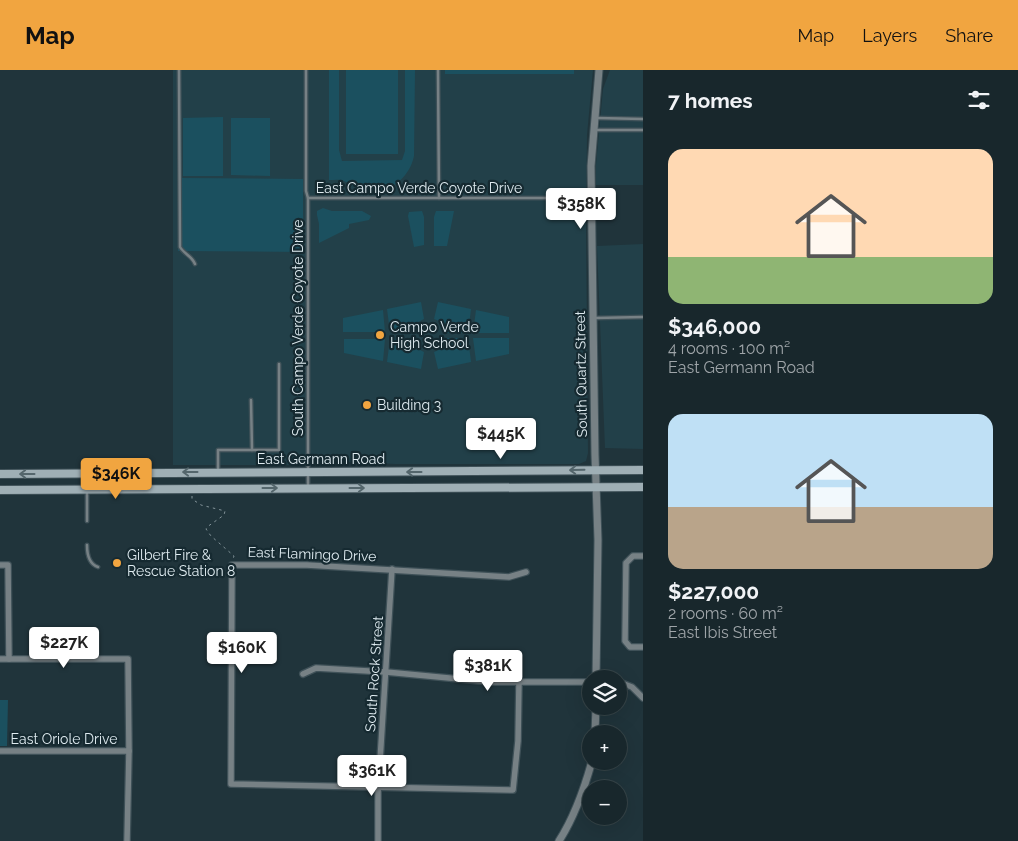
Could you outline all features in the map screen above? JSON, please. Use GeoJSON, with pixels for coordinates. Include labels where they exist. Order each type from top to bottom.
{"type":"FeatureCollection","features":[{"type":"Feature","properties":{"kind":"main road","name":"East Germann Road"},"geometry":{"type":"LineString","coordinates":[[0,474],[643,470]]}},
{"type":"Feature","properties":{"kind":"main road","name":"East Germann Road"},"geometry":{"type":"LineString","coordinates":[[0,490],[643,487]]}},
{"type":"Feature","properties":{"kind":"street","name":"South Quartz Street"},"geometry":{"type":"LineString","coordinates":[[596,670],[598,540],[595,470],[591,158],[599,70]]}},
{"type":"Feature","properties":{"kind":"street"},"geometry":{"type":"LineString","coordinates":[[643,556],[633,556],[626,563],[625,641],[630,648],[643,647]]}},
{"type":"Feature","properties":{"kind":"street"},"geometry":{"type":"LineString","coordinates":[[0,565],[8,565],[9,659]]}},
{"type":"Feature","properties":{"kind":"street","name":"East Flamingo Drive"},"geometry":{"type":"LineString","coordinates":[[232,565],[307,565],[509,577],[526,572]]}},
{"type":"Feature","properties":{"kind":"street"},"geometry":{"type":"LineString","coordinates":[[232,565],[231,784],[513,790],[518,741],[519,682]]}},
{"type":"Feature","properties":{"kind":"street","name":"South Rock Street"},"geometry":{"type":"LineString","coordinates":[[378,841],[379,786],[392,569]]}},
{"type":"Feature","properties":{"kind":"street"},"geometry":{"type":"LineString","coordinates":[[0,659],[128,659],[128,841]]}},
{"type":"Feature","properties":{"kind":"street"},"geometry":{"type":"LineString","coordinates":[[303,674],[316,668],[386,672],[491,682],[582,682]]}},
{"type":"Feature","properties":{"kind":"street"},"geometry":{"type":"LineString","coordinates":[[627,685],[632,687],[643,698]]}},
{"type":"Feature","properties":{"kind":"street","name":"East Oriole Drive"},"geometry":{"type":"LineString","coordinates":[[0,751],[129,751]]}},
{"type":"Feature","properties":{"kind":"street"},"geometry":{"type":"LineString","coordinates":[[559,841],[575,814],[590,770]]}},
{"type":"Feature","properties":{"kind":"lane"},"geometry":{"type":"LineString","coordinates":[[178,70],[180,247],[182,251],[193,258],[195,264]]}},
{"type":"Feature","properties":{"kind":"lane","name":"South Campo Verde Coyote Drive"},"geometry":{"type":"LineString","coordinates":[[306,70],[308,488]]}},
{"type":"Feature","properties":{"kind":"lane"},"geometry":{"type":"LineString","coordinates":[[438,70],[438,198]]}},
{"type":"Feature","properties":{"kind":"lane"},"geometry":{"type":"LineString","coordinates":[[594,118],[643,119]]}},
{"type":"Feature","properties":{"kind":"lane"},"geometry":{"type":"LineString","coordinates":[[593,130],[643,130]]}},
{"type":"Feature","properties":{"kind":"lane","name":"East Campo Verde Coyote Drive"},"geometry":{"type":"LineString","coordinates":[[308,198],[591,198]]}},
{"type":"Feature","properties":{"kind":"lane"},"geometry":{"type":"LineString","coordinates":[[593,318],[643,317]]}},
{"type":"Feature","properties":{"kind":"lane"},"geometry":{"type":"LineString","coordinates":[[218,472],[218,450],[279,450],[279,364]]}},
{"type":"Feature","properties":{"kind":"lane"},"geometry":{"type":"LineString","coordinates":[[251,400],[252,450]]}},
{"type":"Feature","properties":{"kind":"lane"},"geometry":{"type":"LineString","coordinates":[[87,473],[87,521]]}},
{"type":"Feature","properties":{"kind":"lane"},"geometry":{"type":"LineString","coordinates":[[87,545],[89,559],[94,566],[98,567]]}},
{"type":"Feature","properties":{"kind":"path"},"geometry":{"type":"LineString","coordinates":[[192,488],[192,499],[197,503],[225,512],[224,515],[206,529],[211,536],[234,556],[232,565]]}},
{"type":"Feature","properties":{"kind":"shaded area","name":"Campo Verde High School"},"geometry":{"type":"Polygon","coordinates":[[[173,70],[593,70],[587,135],[588,453],[586,461],[579,464],[323,462],[298,465],[173,465],[173,70]]]}},
{"type":"Feature","properties":{"kind":"shaded area"},"geometry":{"type":"Polygon","coordinates":[[[329,70],[339,70],[339,150],[342,161],[402,160],[405,151],[405,70],[415,70],[414,156],[411,165],[402,179],[388,188],[380,191],[362,190],[342,180],[329,180],[329,70]]]}},
{"type":"Feature","properties":{"kind":"shaded area"},"geometry":{"type":"Polygon","coordinates":[[[346,70],[398,70],[398,154],[346,154],[346,70]]]}},
{"type":"Feature","properties":{"kind":"shaded area"},"geometry":{"type":"Polygon","coordinates":[[[445,70],[574,70],[574,74],[445,74],[445,70]]]}},
{"type":"Feature","properties":{"kind":"shaded area"},"geometry":{"type":"Polygon","coordinates":[[[610,70],[643,70],[643,185],[596,185],[603,89],[610,70]]]}},
{"type":"Feature","properties":{"kind":"shaded area"},"geometry":{"type":"Polygon","coordinates":[[[223,117],[223,176],[183,176],[183,118],[223,117]]]}},
{"type":"Feature","properties":{"kind":"shaded area"},"geometry":{"type":"Polygon","coordinates":[[[231,118],[270,118],[270,176],[231,175],[231,118]]]}},
{"type":"Feature","properties":{"kind":"shaded area"},"geometry":{"type":"Polygon","coordinates":[[[179,178],[303,179],[303,252],[178,251],[179,178]]]}},
{"type":"Feature","properties":{"kind":"shaded area"},"geometry":{"type":"Polygon","coordinates":[[[323,208],[332,211],[362,211],[371,216],[369,220],[349,224],[349,228],[319,243],[317,211],[323,208]]]}},
{"type":"Feature","properties":{"kind":"shaded area"},"geometry":{"type":"Polygon","coordinates":[[[422,211],[424,217],[424,245],[414,247],[408,216],[409,212],[422,211]]]}},
{"type":"Feature","properties":{"kind":"shaded area"},"geometry":{"type":"Polygon","coordinates":[[[436,211],[454,211],[447,246],[434,246],[434,217],[436,211]]]}},
{"type":"Feature","properties":{"kind":"shaded area"},"geometry":{"type":"Polygon","coordinates":[[[643,244],[643,449],[605,448],[597,246],[643,244]]]}},
{"type":"Feature","properties":{"kind":"shaded area"},"geometry":{"type":"Polygon","coordinates":[[[421,302],[424,319],[408,331],[390,332],[387,309],[421,302]]]}},
{"type":"Feature","properties":{"kind":"shaded area"},"geometry":{"type":"Polygon","coordinates":[[[438,302],[471,309],[468,333],[446,333],[442,324],[434,319],[438,302]]]}},
{"type":"Feature","properties":{"kind":"shaded area"},"geometry":{"type":"Polygon","coordinates":[[[383,310],[385,332],[343,332],[343,318],[383,310]]]}},
{"type":"Feature","properties":{"kind":"shaded area"},"geometry":{"type":"Polygon","coordinates":[[[476,310],[509,317],[509,333],[473,333],[476,310]]]}},
{"type":"Feature","properties":{"kind":"shaded area"},"geometry":{"type":"Polygon","coordinates":[[[447,338],[468,338],[471,362],[438,369],[434,352],[442,347],[447,338]]]}},
{"type":"Feature","properties":{"kind":"shaded area"},"geometry":{"type":"Polygon","coordinates":[[[473,338],[509,338],[509,354],[476,361],[473,338]]]}},
{"type":"Feature","properties":{"kind":"shaded area"},"geometry":{"type":"Polygon","coordinates":[[[344,339],[385,339],[383,361],[344,353],[344,339]]]}},
{"type":"Feature","properties":{"kind":"shaded area"},"geometry":{"type":"Polygon","coordinates":[[[390,339],[408,340],[424,352],[421,369],[387,362],[390,339]]]}},
{"type":"Feature","properties":{"kind":"shaded area"},"geometry":{"type":"Polygon","coordinates":[[[0,700],[8,700],[7,746],[0,746],[0,700]]]}},
{"type":"Feature","properties":{"kind":"place","name":"Campo Verde High School"},"geometry":{"type":"Point","coordinates":[380,335]}},
{"type":"Feature","properties":{"kind":"place","name":"Building 3"},"geometry":{"type":"Point","coordinates":[367,405]}},
{"type":"Feature","properties":{"kind":"place","name":"Gilbert Fire & Rescue Station 8"},"geometry":{"type":"Point","coordinates":[117,563]}}]}
